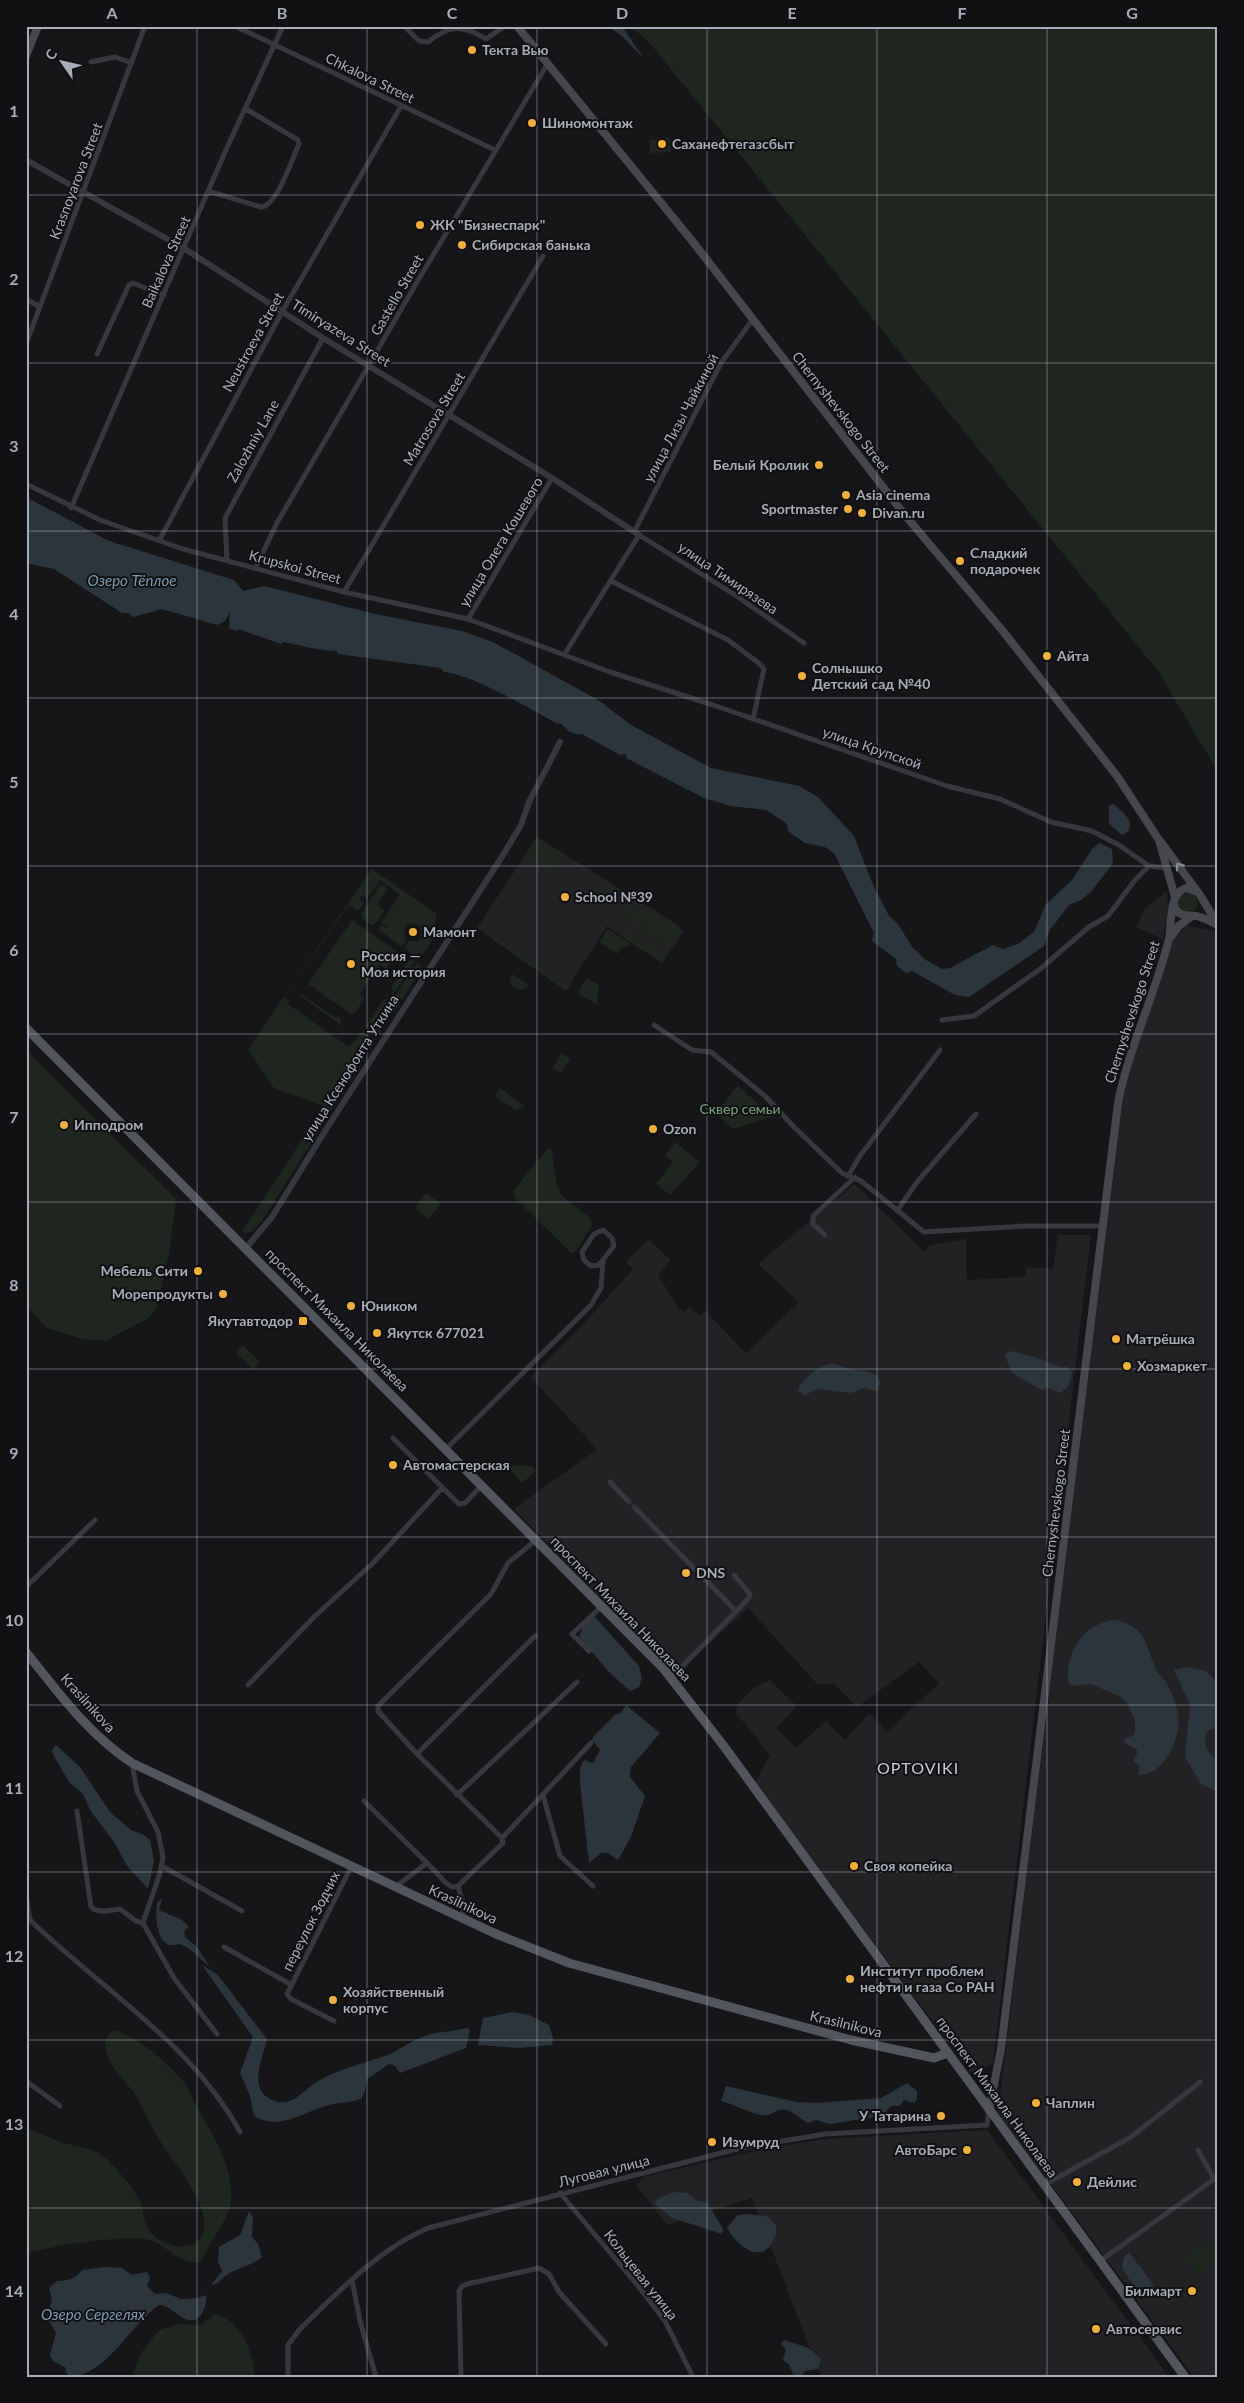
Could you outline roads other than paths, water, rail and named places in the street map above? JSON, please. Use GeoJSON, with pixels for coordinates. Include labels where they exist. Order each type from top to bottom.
{"type":"FeatureCollection","features":[{"type":"Feature","properties":{"kind":"main road"},"geometry":{"type":"LineString","coordinates":[[26,56],[38,26]]}},
{"type":"Feature","properties":{"kind":"main road","name":"Chernyshevskogo Street"},"geometry":{"type":"LineString","coordinates":[[517,26],[753,318],[904,514],[996,623],[1117,776],[1200,895],[1218,925]]}},
{"type":"Feature","properties":{"kind":"main road"},"geometry":{"type":"LineString","coordinates":[[1160,840],[1168,868],[1174,901],[1179,914],[1185,917],[1193,916],[1218,925]]}},
{"type":"Feature","properties":{"kind":"main road"},"geometry":{"type":"LineString","coordinates":[[1168,940],[1179,926],[1202,907],[1200,895],[1186,888],[1179,891],[1174,901]]}},
{"type":"Feature","properties":{"kind":"main road","name":"Chernyshevskogo Street"},"geometry":{"type":"LineString","coordinates":[[989,2110],[1001,2049],[1102,1226],[1122,1081],[1168,940],[1174,901]]}},
{"type":"Feature","properties":{"kind":"main road","name":"проспект Михаила Николаева"},"geometry":{"type":"LineString","coordinates":[[26,1028],[482,1485],[671,1678],[723,1745],[1185,2377]]}},
{"type":"Feature","properties":{"kind":"main road","name":"Krasilnikova"},"geometry":{"type":"LineString","coordinates":[[26,1652],[83,1722],[106,1744],[132,1763],[462,1918],[563,1961],[850,2040],[934,2058],[948,2053]]}},
{"type":"Feature","properties":{"kind":"street","name":"Krasnoyarova Street"},"geometry":{"type":"LineString","coordinates":[[26,344],[145,26]]}},
{"type":"Feature","properties":{"kind":"street","name":"Chkalova Street"},"geometry":{"type":"LineString","coordinates":[[235,26],[248,29],[275,44],[494,150]]}},
{"type":"Feature","properties":{"kind":"street","name":"Baikalova Street"},"geometry":{"type":"LineString","coordinates":[[71,508],[185,249],[208,191],[283,26]]}},
{"type":"Feature","properties":{"kind":"street"},"geometry":{"type":"LineString","coordinates":[[404,26],[419,41],[428,42],[439,33],[454,27],[475,32],[486,39],[505,26]]}},
{"type":"Feature","properties":{"kind":"street"},"geometry":{"type":"LineString","coordinates":[[91,62],[115,57],[132,63]]}},
{"type":"Feature","properties":{"kind":"street","name":"Gastello Street"},"geometry":{"type":"LineString","coordinates":[[256,567],[277,524],[494,150],[548,63]]}},
{"type":"Feature","properties":{"kind":"street","name":"Neustroeva Street"},"geometry":{"type":"LineString","coordinates":[[160,539],[282,312],[402,106]]}},
{"type":"Feature","properties":{"kind":"street"},"geometry":{"type":"LineString","coordinates":[[208,191],[260,207],[266,207],[272,202],[283,179],[299,144],[298,140],[246,109]]}},
{"type":"Feature","properties":{"kind":"street","name":"Timiryazeva Street"},"geometry":{"type":"LineString","coordinates":[[26,160],[185,249],[323,338],[450,414],[637,533]]}},
{"type":"Feature","properties":{"kind":"street","name":"Matrosova Street"},"geometry":{"type":"LineString","coordinates":[[344,592],[543,256]]}},
{"type":"Feature","properties":{"kind":"street"},"geometry":{"type":"LineString","coordinates":[[97,354],[129,284],[134,283],[164,295]]}},
{"type":"Feature","properties":{"kind":"street"},"geometry":{"type":"LineString","coordinates":[[26,299],[40,308]]}},
{"type":"Feature","properties":{"kind":"street","name":"улица Лизы Чайкиной"},"geometry":{"type":"LineString","coordinates":[[564,655],[611,581],[637,533],[721,363],[753,318]]}},
{"type":"Feature","properties":{"kind":"street","name":"Zalozhniy Lane"},"geometry":{"type":"LineString","coordinates":[[227,561],[225,518],[323,338]]}},
{"type":"Feature","properties":{"kind":"street","name":"улица Олега Кошевого"},"geometry":{"type":"LineString","coordinates":[[468,618],[552,478]]}},
{"type":"Feature","properties":{"kind":"street","name":"Krupskoi Street"},"geometry":{"type":"LineString","coordinates":[[26,484],[71,508],[183,549],[344,592],[468,618],[564,655]]}},
{"type":"Feature","properties":{"kind":"street","name":"улица Тимирязева"},"geometry":{"type":"LineString","coordinates":[[637,533],[728,590],[804,642]]}},
{"type":"Feature","properties":{"kind":"street"},"geometry":{"type":"LineString","coordinates":[[611,581],[728,640],[760,664],[764,669],[764,677],[753,719]]}},
{"type":"Feature","properties":{"kind":"street","name":"улица Крупской"},"geometry":{"type":"LineString","coordinates":[[564,655],[947,786],[1000,799],[1052,822],[1092,831],[1119,845],[1149,866],[1168,868]]}},
{"type":"Feature","properties":{"kind":"street","name":"улица Ксенофонта Уткина"},"geometry":{"type":"LineString","coordinates":[[246,1248],[272,1216],[404,1006],[503,855],[521,825],[529,802],[560,742]]}},
{"type":"Feature","properties":{"kind":"street"},"geometry":{"type":"LineString","coordinates":[[942,1020],[974,1016],[1040,969],[1089,927],[1108,916],[1135,880],[1149,866]]}},
{"type":"Feature","properties":{"kind":"street"},"geometry":{"type":"LineString","coordinates":[[654,1024],[692,1050],[712,1052],[765,1096],[842,1173],[855,1177],[924,1232],[1025,1226],[1102,1226]]}},
{"type":"Feature","properties":{"kind":"street"},"geometry":{"type":"LineString","coordinates":[[848,1176],[860,1156],[940,1050]]}},
{"type":"Feature","properties":{"kind":"street"},"geometry":{"type":"LineString","coordinates":[[897,1211],[917,1182],[976,1114]]}},
{"type":"Feature","properties":{"kind":"street"},"geometry":{"type":"LineString","coordinates":[[826,1235],[813,1224],[813,1216],[855,1177]]}},
{"type":"Feature","properties":{"kind":"street"},"geometry":{"type":"LineString","coordinates":[[591,1266],[596,1267],[603,1261],[611,1251],[614,1242],[608,1233],[603,1230],[594,1234],[582,1252],[584,1260],[597,1274],[601,1284]]}},
{"type":"Feature","properties":{"kind":"street"},"geometry":{"type":"LineString","coordinates":[[446,1449],[591,1304],[599,1294],[603,1261]]}},
{"type":"Feature","properties":{"kind":"street"},"geometry":{"type":"LineString","coordinates":[[393,1438],[459,1504],[465,1503],[482,1485]]}},
{"type":"Feature","properties":{"kind":"street"},"geometry":{"type":"LineString","coordinates":[[610,1482],[627,1500]]}},
{"type":"Feature","properties":{"kind":"street"},"geometry":{"type":"LineString","coordinates":[[248,1685],[314,1617],[374,1562],[442,1488]]}},
{"type":"Feature","properties":{"kind":"street"},"geometry":{"type":"LineString","coordinates":[[637,1510],[736,1611]]}},
{"type":"Feature","properties":{"kind":"street"},"geometry":{"type":"LineString","coordinates":[[26,1587],[95,1520]]}},
{"type":"Feature","properties":{"kind":"street"},"geometry":{"type":"LineString","coordinates":[[502,1838],[417,1754],[378,1710],[378,1706],[491,1594],[508,1563],[536,1540]]}},
{"type":"Feature","properties":{"kind":"street"},"geometry":{"type":"LineString","coordinates":[[671,1678],[750,1594],[734,1575]]}},
{"type":"Feature","properties":{"kind":"street"},"geometry":{"type":"LineString","coordinates":[[589,1651],[572,1634],[602,1606]]}},
{"type":"Feature","properties":{"kind":"street"},"geometry":{"type":"LineString","coordinates":[[417,1754],[535,1636]]}},
{"type":"Feature","properties":{"kind":"street"},"geometry":{"type":"LineString","coordinates":[[457,1795],[577,1682]]}},
{"type":"Feature","properties":{"kind":"street"},"geometry":{"type":"LineString","coordinates":[[364,1801],[446,1883],[452,1887],[458,1886],[500,1847],[502,1838],[591,1744]]}},
{"type":"Feature","properties":{"kind":"street"},"geometry":{"type":"LineString","coordinates":[[132,1763],[137,1791],[160,1841],[162,1866],[143,1923]]}},
{"type":"Feature","properties":{"kind":"street"},"geometry":{"type":"LineString","coordinates":[[543,1795],[560,1856],[593,1886]]}},
{"type":"Feature","properties":{"kind":"street"},"geometry":{"type":"LineString","coordinates":[[77,1811],[91,1907],[101,1911],[120,1909],[136,1921],[143,1923],[174,1978],[217,2034]]}},
{"type":"Feature","properties":{"kind":"street"},"geometry":{"type":"LineString","coordinates":[[394,1887],[427,1863]]}},
{"type":"Feature","properties":{"kind":"street"},"geometry":{"type":"LineString","coordinates":[[162,1866],[242,1911]]}},
{"type":"Feature","properties":{"kind":"street","name":"переулок Зодчих"},"geometry":{"type":"LineString","coordinates":[[334,2021],[287,1997],[351,1867]]}},
{"type":"Feature","properties":{"kind":"street"},"geometry":{"type":"LineString","coordinates":[[458,1886],[464,1907],[462,1918]]}},
{"type":"Feature","properties":{"kind":"street"},"geometry":{"type":"LineString","coordinates":[[26,1895],[30,1920],[157,2030],[202,2076],[222,2101],[240,2132]]}},
{"type":"Feature","properties":{"kind":"street","name":"переулок Зодчих"},"geometry":{"type":"LineString","coordinates":[[224,1947],[292,1985]]}},
{"type":"Feature","properties":{"kind":"street"},"geometry":{"type":"LineString","coordinates":[[26,2081],[60,2106]]}},
{"type":"Feature","properties":{"kind":"street"},"geometry":{"type":"LineString","coordinates":[[1044,2185],[1131,2137],[1200,2082]]}},
{"type":"Feature","properties":{"kind":"street","name":"Луговая улица"},"geometry":{"type":"LineString","coordinates":[[288,2377],[287,2353],[291,2340],[352,2280],[392,2248],[410,2236],[428,2228],[741,2148],[788,2139],[825,2134],[986,2126],[989,2110]]}},
{"type":"Feature","properties":{"kind":"street"},"geometry":{"type":"LineString","coordinates":[[1100,2262],[1213,2180],[1214,2177],[1198,2150]]}},
{"type":"Feature","properties":{"kind":"street","name":"Кольцевая улица"},"geometry":{"type":"LineString","coordinates":[[560,2193],[640,2286],[665,2321],[693,2377]]}},
{"type":"Feature","properties":{"kind":"street"},"geometry":{"type":"LineString","coordinates":[[461,2377],[460,2291],[462,2286],[467,2284],[539,2268],[545,2270],[559,2292],[606,2344]]}},
{"type":"Feature","properties":{"kind":"street"},"geometry":{"type":"LineString","coordinates":[[352,2280],[360,2320],[376,2377]]}},
{"type":"Feature","properties":{"kind":"water"},"geometry":{"type":"Polygon","coordinates":[[[608,26],[622,26],[644,59],[623,37],[608,26]]]}},
{"type":"Feature","properties":{"kind":"water","name":"Озеро Тёплое"},"geometry":{"type":"Polygon","coordinates":[[[26,497],[109,541],[234,580],[243,591],[264,586],[375,614],[462,631],[493,642],[598,700],[631,725],[711,768],[799,786],[818,797],[854,836],[873,885],[889,916],[898,924],[912,947],[926,960],[942,969],[950,968],[993,945],[1003,949],[1018,944],[1034,932],[1046,904],[1072,880],[1092,849],[1099,843],[1112,849],[1113,863],[1091,892],[1081,900],[1061,908],[1055,916],[1044,946],[969,997],[955,995],[912,971],[906,973],[897,966],[896,959],[872,941],[874,933],[834,853],[825,847],[805,843],[789,832],[786,823],[766,810],[731,806],[704,798],[626,758],[626,754],[620,755],[582,734],[570,732],[562,724],[556,723],[485,685],[456,674],[444,672],[441,668],[338,654],[337,651],[283,642],[281,644],[238,629],[236,631],[229,628],[230,612],[225,621],[217,625],[162,609],[133,617],[128,613],[122,613],[54,569],[26,563],[26,497]]]}},
{"type":"Feature","properties":{"kind":"water"},"geometry":{"type":"Polygon","coordinates":[[[1114,804],[1129,819],[1130,827],[1128,832],[1122,835],[1109,824],[1109,805],[1114,804]]]}},
{"type":"Feature","properties":{"kind":"water"},"geometry":{"type":"Polygon","coordinates":[[[1011,1351],[1041,1359],[1060,1367],[1067,1367],[1072,1372],[1068,1387],[1060,1393],[1048,1388],[1042,1390],[1012,1373],[1005,1356],[1005,1354],[1011,1351]]]}},
{"type":"Feature","properties":{"kind":"water"},"geometry":{"type":"Polygon","coordinates":[[[831,1364],[877,1376],[880,1384],[877,1391],[864,1388],[851,1393],[816,1389],[804,1396],[798,1390],[811,1373],[831,1364]]]}},
{"type":"Feature","properties":{"kind":"water"},"geometry":{"type":"Polygon","coordinates":[[[594,1616],[639,1666],[642,1678],[639,1687],[630,1691],[610,1673],[579,1637],[583,1625],[594,1616]]]}},
{"type":"Feature","properties":{"kind":"water"},"geometry":{"type":"Polygon","coordinates":[[[1117,1620],[1134,1627],[1143,1637],[1158,1673],[1170,1689],[1178,1714],[1177,1733],[1169,1753],[1156,1769],[1147,1774],[1138,1775],[1140,1767],[1133,1761],[1137,1750],[1123,1742],[1135,1733],[1135,1720],[1127,1703],[1121,1697],[1091,1684],[1073,1686],[1068,1681],[1069,1663],[1072,1653],[1082,1637],[1098,1625],[1107,1621],[1117,1620]]]}},
{"type":"Feature","properties":{"kind":"water"},"geometry":{"type":"Polygon","coordinates":[[[1186,1667],[1206,1671],[1218,1684],[1218,1727],[1208,1731],[1205,1744],[1211,1755],[1218,1761],[1218,1792],[1201,1784],[1185,1757],[1190,1705],[1174,1670],[1186,1667]]]}},
{"type":"Feature","properties":{"kind":"water"},"geometry":{"type":"Polygon","coordinates":[[[626,1705],[660,1733],[631,1767],[630,1777],[645,1796],[631,1837],[618,1860],[608,1853],[601,1853],[589,1863],[580,1767],[584,1760],[593,1763],[600,1750],[592,1740],[593,1737],[615,1715],[621,1713],[626,1705]]]}},
{"type":"Feature","properties":{"kind":"water"},"geometry":{"type":"Polygon","coordinates":[[[56,1745],[80,1767],[110,1812],[131,1830],[144,1835],[150,1840],[154,1861],[148,1889],[127,1866],[114,1842],[90,1810],[83,1794],[69,1782],[53,1754],[52,1750],[56,1745]]]}},
{"type":"Feature","properties":{"kind":"water"},"geometry":{"type":"Polygon","coordinates":[[[162,1898],[159,1910],[182,1920],[189,1927],[184,1931],[185,1937],[197,1947],[210,1967],[186,1947],[180,1944],[170,1945],[162,1939],[159,1933],[156,1914],[157,1903],[162,1898]]]}},
{"type":"Feature","properties":{"kind":"water"},"geometry":{"type":"Polygon","coordinates":[[[202,1965],[217,1974],[267,2039],[260,2063],[258,2079],[263,2094],[278,2102],[291,2100],[328,2076],[385,2056],[428,2035],[467,2028],[470,2030],[466,2048],[400,2073],[395,2066],[389,2064],[367,2079],[365,2091],[361,2099],[329,2105],[283,2121],[273,2122],[264,2120],[254,2116],[250,2096],[240,2073],[253,2037],[202,1965]]]}},
{"type":"Feature","properties":{"kind":"water"},"geometry":{"type":"Polygon","coordinates":[[[513,2012],[529,2015],[549,2025],[553,2038],[552,2045],[519,2048],[478,2045],[483,2018],[513,2012]]]}},
{"type":"Feature","properties":{"kind":"water"},"geometry":{"type":"Polygon","coordinates":[[[907,2083],[917,2091],[917,2099],[914,2103],[904,2100],[900,2106],[891,2106],[884,2114],[875,2117],[830,2124],[816,2120],[808,2123],[785,2110],[776,2111],[768,2115],[757,2114],[721,2101],[726,2086],[796,2102],[817,2103],[881,2098],[907,2083]]]}},
{"type":"Feature","properties":{"kind":"water"},"geometry":{"type":"Polygon","coordinates":[[[674,2192],[687,2193],[698,2201],[707,2202],[723,2229],[722,2234],[672,2218],[654,2203],[659,2198],[674,2192]]]}},
{"type":"Feature","properties":{"kind":"water"},"geometry":{"type":"Polygon","coordinates":[[[249,2211],[253,2217],[252,2237],[258,2244],[262,2257],[232,2272],[218,2283],[211,2285],[222,2271],[218,2262],[219,2247],[240,2235],[249,2211]]]}},
{"type":"Feature","properties":{"kind":"water"},"geometry":{"type":"Polygon","coordinates":[[[737,2215],[766,2216],[776,2225],[776,2232],[772,2243],[761,2252],[754,2252],[742,2246],[727,2228],[737,2215]]]}},
{"type":"Feature","properties":{"kind":"water"},"geometry":{"type":"Polygon","coordinates":[[[1129,2252],[1153,2284],[1153,2290],[1149,2295],[1137,2289],[1122,2267],[1124,2257],[1129,2252]]]}},
{"type":"Feature","properties":{"kind":"water","name":"Озеро Сергелях"},"geometry":{"type":"Polygon","coordinates":[[[105,2267],[122,2268],[132,2275],[147,2272],[150,2278],[147,2286],[155,2294],[166,2293],[181,2299],[197,2298],[206,2295],[205,2308],[201,2315],[191,2320],[185,2319],[169,2308],[159,2305],[94,2369],[82,2375],[68,2377],[65,2367],[53,2361],[50,2355],[56,2333],[47,2317],[52,2299],[49,2288],[57,2281],[74,2278],[82,2270],[105,2267]]]}},
{"type":"Feature","properties":{"kind":"water"},"geometry":{"type":"Polygon","coordinates":[[[784,2340],[809,2348],[821,2359],[818,2369],[805,2371],[801,2377],[794,2377],[789,2364],[783,2360],[786,2349],[781,2344],[784,2340]]]}},
{"type":"Feature","properties":{"kind":"waterway"},"geometry":{"type":"LineString","coordinates":[[1050,925],[1069,901]]}},
{"type":"Feature","properties":{"kind":"tunnel"},"geometry":{"type":"LineString","coordinates":[[627,1500],[637,1510]]}},
{"type":"Feature","properties":{"kind":"place","name":"Текта Вью"},"geometry":{"type":"Point","coordinates":[472,50]}},
{"type":"Feature","properties":{"kind":"place","name":"Шиномонтаж"},"geometry":{"type":"Point","coordinates":[532,123]}},
{"type":"Feature","properties":{"kind":"place","name":"Саханефтегазсбыт"},"geometry":{"type":"Point","coordinates":[662,144]}},
{"type":"Feature","properties":{"kind":"place","name":"ЖК \"Бизнеспарк\""},"geometry":{"type":"Point","coordinates":[420,225]}},
{"type":"Feature","properties":{"kind":"place","name":"Сибирская банька"},"geometry":{"type":"Point","coordinates":[462,245]}},
{"type":"Feature","properties":{"kind":"place","name":"Белый Кролик"},"geometry":{"type":"Point","coordinates":[819,465]}},
{"type":"Feature","properties":{"kind":"place","name":"Asia cinema"},"geometry":{"type":"Point","coordinates":[846,495]}},
{"type":"Feature","properties":{"kind":"place","name":"Sportmaster"},"geometry":{"type":"Point","coordinates":[848,509]}},
{"type":"Feature","properties":{"kind":"place","name":"Divan.ru"},"geometry":{"type":"Point","coordinates":[862,513]}},
{"type":"Feature","properties":{"kind":"place","name":"Сладкий подарочек"},"geometry":{"type":"Point","coordinates":[960,561]}},
{"type":"Feature","properties":{"kind":"place","name":"Айта"},"geometry":{"type":"Point","coordinates":[1047,656]}},
{"type":"Feature","properties":{"kind":"place","name":"Солнышко Детский сад №40"},"geometry":{"type":"Point","coordinates":[802,676]}},
{"type":"Feature","properties":{"kind":"place","name":"School №39"},"geometry":{"type":"Point","coordinates":[565,897]}},
{"type":"Feature","properties":{"kind":"place","name":"Мамонт"},"geometry":{"type":"Point","coordinates":[413,932]}},
{"type":"Feature","properties":{"kind":"place","name":"Россия — Моя история"},"geometry":{"type":"Point","coordinates":[351,964]}},
{"type":"Feature","properties":{"kind":"place","name":"Ипподром"},"geometry":{"type":"Point","coordinates":[64,1125]}},
{"type":"Feature","properties":{"kind":"place","name":"Ozon"},"geometry":{"type":"Point","coordinates":[653,1129]}},
{"type":"Feature","properties":{"kind":"place","name":"Мебель Сити"},"geometry":{"type":"Point","coordinates":[198,1271]}},
{"type":"Feature","properties":{"kind":"place","name":"Морепродукты"},"geometry":{"type":"Point","coordinates":[223,1294]}},
{"type":"Feature","properties":{"kind":"place","name":"Юником"},"geometry":{"type":"Point","coordinates":[351,1306]}},
{"type":"Feature","properties":{"kind":"place","name":"Якутавтодор"},"geometry":{"type":"Point","coordinates":[303,1321]}},
{"type":"Feature","properties":{"kind":"place","name":"Якутск 677021"},"geometry":{"type":"Point","coordinates":[377,1333]}},
{"type":"Feature","properties":{"kind":"place","name":"Матрёшка"},"geometry":{"type":"Point","coordinates":[1116,1339]}},
{"type":"Feature","properties":{"kind":"place","name":"Хозмаркет"},"geometry":{"type":"Point","coordinates":[1127,1366]}},
{"type":"Feature","properties":{"kind":"place","name":"Автомастерская"},"geometry":{"type":"Point","coordinates":[393,1465]}},
{"type":"Feature","properties":{"kind":"place","name":"DNS"},"geometry":{"type":"Point","coordinates":[686,1573]}},
{"type":"Feature","properties":{"kind":"place","name":"Своя копейка"},"geometry":{"type":"Point","coordinates":[854,1866]}},
{"type":"Feature","properties":{"kind":"place","name":"Институт проблем нефти и газа Со РАН"},"geometry":{"type":"Point","coordinates":[850,1979]}},
{"type":"Feature","properties":{"kind":"place","name":"Хозяйственный корпус"},"geometry":{"type":"Point","coordinates":[333,2000]}},
{"type":"Feature","properties":{"kind":"place","name":"Чаплин"},"geometry":{"type":"Point","coordinates":[1036,2103]}},
{"type":"Feature","properties":{"kind":"place","name":"У Татарина"},"geometry":{"type":"Point","coordinates":[941,2116]}},
{"type":"Feature","properties":{"kind":"place","name":"Изумруд"},"geometry":{"type":"Point","coordinates":[712,2142]}},
{"type":"Feature","properties":{"kind":"place","name":"АвтоБарс"},"geometry":{"type":"Point","coordinates":[967,2150]}},
{"type":"Feature","properties":{"kind":"place","name":"Дейлис"},"geometry":{"type":"Point","coordinates":[1077,2182]}},
{"type":"Feature","properties":{"kind":"place","name":"Билмарт"},"geometry":{"type":"Point","coordinates":[1192,2291]}},
{"type":"Feature","properties":{"kind":"place","name":"Автосервис"},"geometry":{"type":"Point","coordinates":[1096,2329]}},
{"type":"Feature","properties":{"kind":"district","name":"OPTOVIKI"},"geometry":{"type":"Point","coordinates":[918,1768]}},
{"type":"Feature","properties":{"kind":"park label","name":"Сквер семьи"},"geometry":{"type":"Point","coordinates":[740,1109]}}]}
